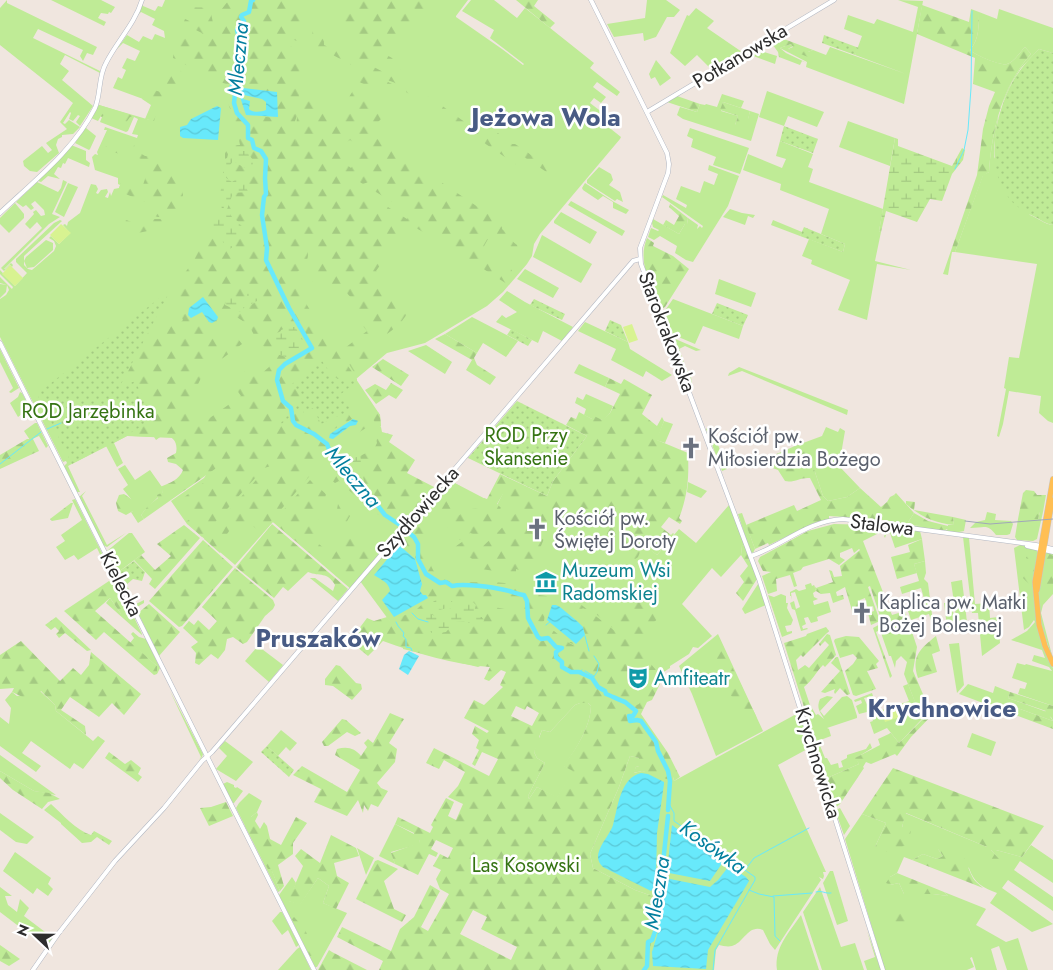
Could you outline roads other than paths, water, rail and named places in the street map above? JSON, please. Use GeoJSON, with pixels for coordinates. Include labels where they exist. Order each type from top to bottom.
{"type":"FeatureCollection","features":[{"type":"Feature","properties":{"kind":"main road"},"geometry":{"type":"LineString","coordinates":[[1053,479],[1036,593],[1040,630],[1053,664]]}},
{"type":"Feature","properties":{"kind":"main road"},"geometry":{"type":"LineString","coordinates":[[1042,547],[1053,495]]}},
{"type":"Feature","properties":{"kind":"street"},"geometry":{"type":"LineString","coordinates":[[1,212],[71,143],[95,107],[102,71],[135,18],[142,0]]}},
{"type":"Feature","properties":{"kind":"street","name":"Starokrakowska"},"geometry":{"type":"LineString","coordinates":[[591,0],[667,153],[669,164],[666,179],[641,244],[640,260],[751,556]]}},
{"type":"Feature","properties":{"kind":"street","name":"Potkanowska"},"geometry":{"type":"LineString","coordinates":[[647,112],[834,0]]}},
{"type":"Feature","properties":{"kind":"street","name":"Szydłowiecka"},"geometry":{"type":"LineString","coordinates":[[33,970],[115,860],[164,808],[202,761],[634,260],[640,260]]}},
{"type":"Feature","properties":{"kind":"street","name":"Kielecka"},"geometry":{"type":"LineString","coordinates":[[0,343],[314,970]]}},
{"type":"Feature","properties":{"kind":"street","name":"Stalowa"},"geometry":{"type":"LineString","coordinates":[[751,556],[815,524],[837,520],[891,525],[1053,550]]}},
{"type":"Feature","properties":{"kind":"street","name":"Krychnowicka"},"geometry":{"type":"LineString","coordinates":[[751,556],[883,970]]}},
{"type":"Feature","properties":{"kind":"water"},"geometry":{"type":"Polygon","coordinates":[[[243,88],[277,92],[278,117],[246,115],[239,94],[243,88]],[[244,95],[243,99],[250,101],[249,109],[257,112],[266,110],[266,102],[262,99],[244,95]]]}},
{"type":"Feature","properties":{"kind":"water"},"geometry":{"type":"Polygon","coordinates":[[[217,106],[221,108],[218,140],[183,138],[180,136],[180,127],[187,125],[191,119],[217,106]]]}},
{"type":"Feature","properties":{"kind":"water"},"geometry":{"type":"Polygon","coordinates":[[[203,297],[218,317],[212,323],[209,322],[202,312],[191,318],[188,315],[189,308],[203,297]]]}},
{"type":"Feature","properties":{"kind":"water"},"geometry":{"type":"Polygon","coordinates":[[[353,419],[358,421],[356,425],[350,426],[333,439],[329,438],[330,434],[353,419]]]}},
{"type":"Feature","properties":{"kind":"water"},"geometry":{"type":"Polygon","coordinates":[[[399,545],[415,559],[422,584],[420,591],[428,598],[394,617],[382,600],[390,591],[388,585],[374,575],[399,545]]]}},
{"type":"Feature","properties":{"kind":"water"},"geometry":{"type":"Polygon","coordinates":[[[552,605],[560,607],[583,627],[585,635],[576,644],[547,620],[552,605]]]}},
{"type":"Feature","properties":{"kind":"water"},"geometry":{"type":"Polygon","coordinates":[[[409,651],[419,656],[408,675],[399,669],[404,655],[409,651]]]}},
{"type":"Feature","properties":{"kind":"water"},"geometry":{"type":"Polygon","coordinates":[[[641,773],[648,774],[664,782],[657,833],[656,879],[655,886],[651,891],[603,867],[598,857],[601,846],[613,825],[624,787],[634,776],[641,773]]]}},
{"type":"Feature","properties":{"kind":"water"},"geometry":{"type":"Polygon","coordinates":[[[672,825],[723,862],[710,881],[667,871],[672,825]]]}},
{"type":"Feature","properties":{"kind":"water"},"geometry":{"type":"Polygon","coordinates":[[[729,866],[749,881],[708,950],[706,969],[653,966],[652,952],[659,929],[666,880],[670,879],[710,887],[729,866]]]}},
{"type":"Feature","properties":{"kind":"waterway","name":"Mleczna"},"geometry":{"type":"LineString","coordinates":[[253,0],[251,1],[249,12],[242,15],[241,17],[244,21],[241,28],[237,30],[243,40],[239,45],[240,55],[237,82],[231,88],[235,94],[234,103],[237,113],[248,125],[248,138],[252,140],[254,148],[261,151],[266,159],[266,194],[262,215],[267,248],[266,260],[289,308],[312,348],[285,364],[279,370],[277,380],[283,401],[291,408],[293,421],[296,425],[314,434],[327,444],[333,460],[366,492],[364,495],[366,498],[414,537],[418,544],[418,559],[426,574],[440,583],[446,582],[452,586],[485,587],[524,595],[527,601],[528,618],[538,637],[541,639],[548,638],[556,647],[562,648],[556,652],[556,657],[562,662],[562,667],[571,672],[579,672],[592,678],[606,694],[625,702],[636,711],[633,716],[629,716],[630,721],[641,721],[656,742],[658,751],[668,771],[670,781],[668,810]]}},
{"type":"Feature","properties":{"kind":"waterway"},"geometry":{"type":"LineString","coordinates":[[955,169],[964,150],[968,130],[971,88],[972,11]]}},
{"type":"Feature","properties":{"kind":"waterway"},"geometry":{"type":"LineString","coordinates":[[47,429],[61,423]]}},
{"type":"Feature","properties":{"kind":"waterway"},"geometry":{"type":"LineString","coordinates":[[0,464],[41,432]]}},
{"type":"Feature","properties":{"kind":"waterway"},"geometry":{"type":"LineString","coordinates":[[412,613],[418,619],[428,622]]}},
{"type":"Feature","properties":{"kind":"waterway"},"geometry":{"type":"LineString","coordinates":[[546,625],[551,621]]}},
{"type":"Feature","properties":{"kind":"waterway"},"geometry":{"type":"LineString","coordinates":[[396,622],[404,633],[406,647],[411,648],[412,651]]}},
{"type":"Feature","properties":{"kind":"waterway"},"geometry":{"type":"LineString","coordinates":[[585,636],[589,651]]}},
{"type":"Feature","properties":{"kind":"waterway"},"geometry":{"type":"LineString","coordinates":[[593,678],[599,664],[594,656]]}},
{"type":"Feature","properties":{"kind":"waterway","name":"Mleczna"},"geometry":{"type":"LineString","coordinates":[[585,671],[594,676]]}},
{"type":"Feature","properties":{"kind":"waterway","name":"Kosówka"},"geometry":{"type":"LineString","coordinates":[[669,804],[674,813],[674,821],[755,877],[715,950],[713,970]]}},
{"type":"Feature","properties":{"kind":"waterway","name":"Mleczna"},"geometry":{"type":"LineString","coordinates":[[644,970],[647,966],[648,942],[652,940],[656,929],[668,816]]}},
{"type":"Feature","properties":{"kind":"waterway"},"geometry":{"type":"LineString","coordinates":[[745,870],[754,858],[809,828]]}},
{"type":"Feature","properties":{"kind":"waterway"},"geometry":{"type":"LineString","coordinates":[[749,890],[774,897],[775,936],[780,941]]}},
{"type":"Feature","properties":{"kind":"waterway"},"geometry":{"type":"LineString","coordinates":[[816,892],[831,893]]}},
{"type":"Feature","properties":{"kind":"waterway"},"geometry":{"type":"LineString","coordinates":[[773,896],[812,893]]}},
{"type":"Feature","properties":{"kind":"railway"},"geometry":{"type":"LineString","coordinates":[[965,521],[990,524],[1053,519]]}},
{"type":"Feature","properties":{"kind":"place","name":"Kościół pw. Miłosierdzia Bożego"},"geometry":{"type":"Point","coordinates":[691,448]}},
{"type":"Feature","properties":{"kind":"place","name":"Kościół pw. Świętej Doroty"},"geometry":{"type":"Point","coordinates":[537,529]}},
{"type":"Feature","properties":{"kind":"place","name":"Muzeum Wsi Radomskiej"},"geometry":{"type":"Point","coordinates":[546,582]}},
{"type":"Feature","properties":{"kind":"place","name":"Kaplica pw. Matki Bożej Bolesnej"},"geometry":{"type":"Point","coordinates":[862,613]}},
{"type":"Feature","properties":{"kind":"place","name":"Amfiteatr"},"geometry":{"type":"Point","coordinates":[638,678]}},
{"type":"Feature","properties":{"kind":"district","name":"Jeżowa Wola"},"geometry":{"type":"Point","coordinates":[546,117]}},
{"type":"Feature","properties":{"kind":"district","name":"Pruszaków"},"geometry":{"type":"Point","coordinates":[318,638]}},
{"type":"Feature","properties":{"kind":"district","name":"Krychnowice"},"geometry":{"type":"Point","coordinates":[942,708]}},
{"type":"Feature","properties":{"kind":"park label","name":"ROD Jarzębinka"},"geometry":{"type":"Point","coordinates":[88,411]}},
{"type":"Feature","properties":{"kind":"park label","name":"ROD Przy Skansenie"},"geometry":{"type":"Point","coordinates":[526,446]}},
{"type":"Feature","properties":{"kind":"park label","name":"Las Kosowski"},"geometry":{"type":"Point","coordinates":[526,865]}}]}
